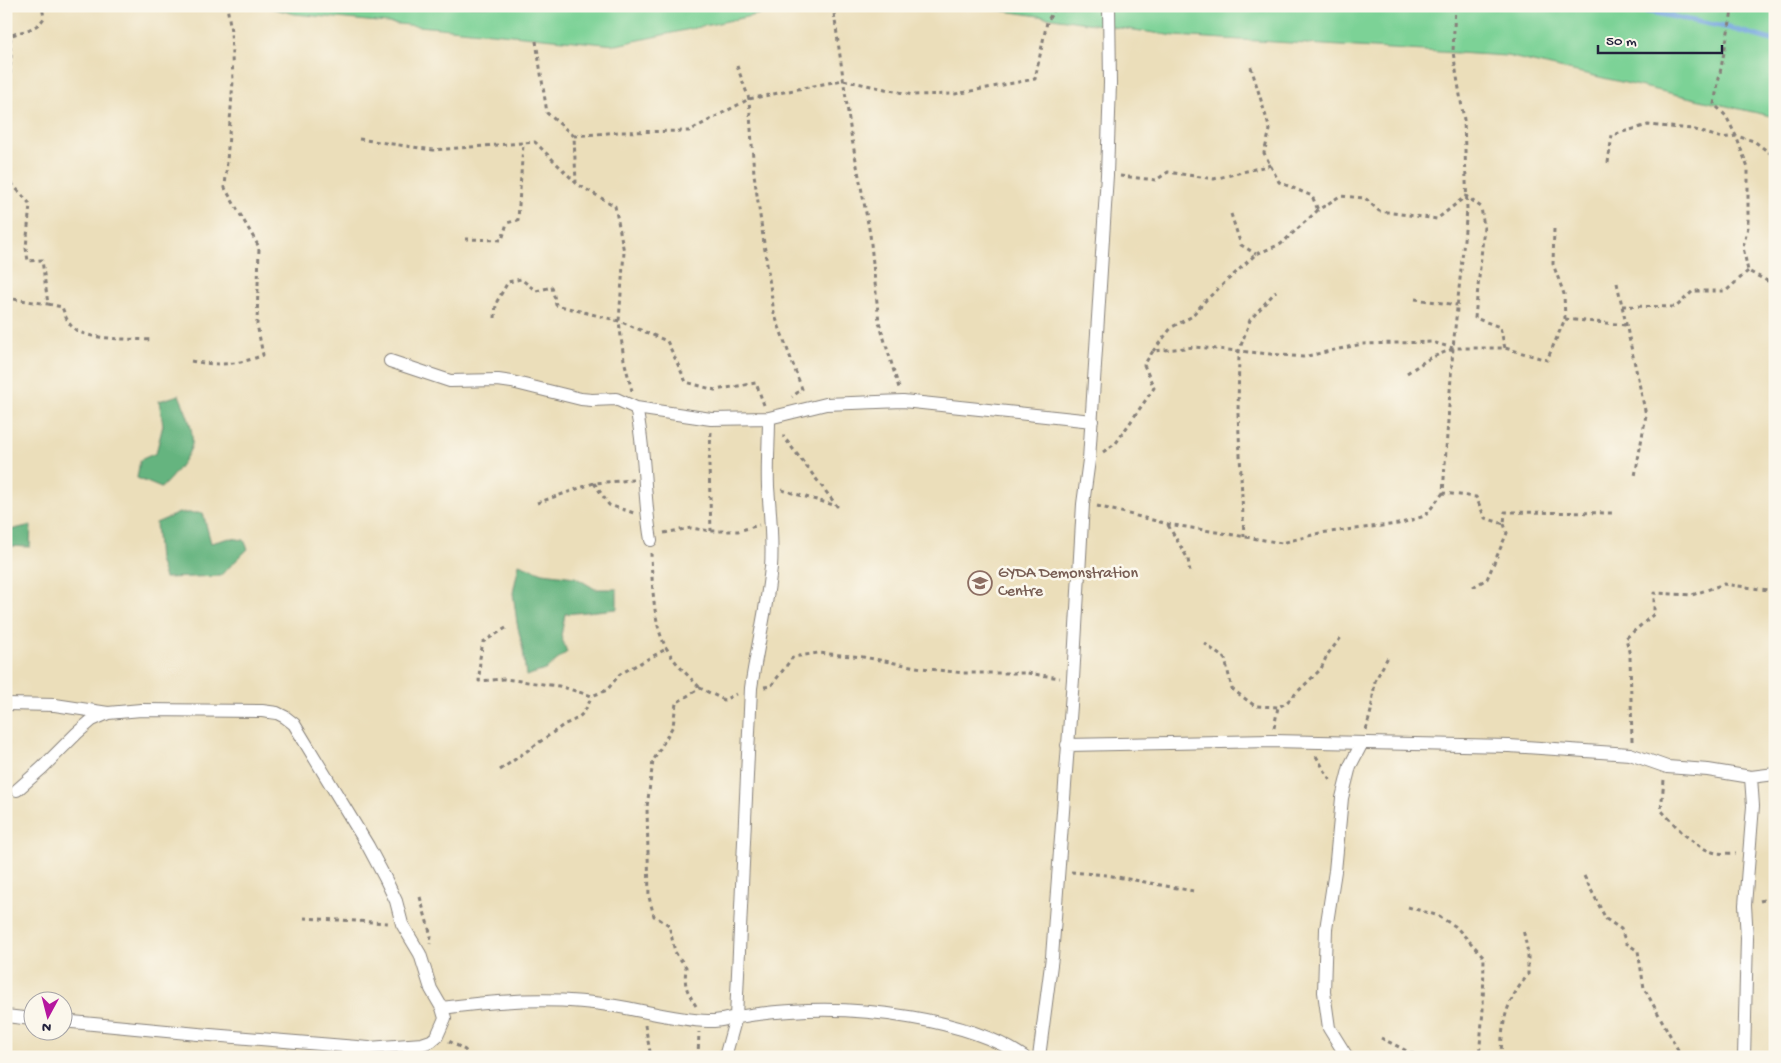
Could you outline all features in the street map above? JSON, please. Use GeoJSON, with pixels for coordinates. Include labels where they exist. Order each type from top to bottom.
{"type":"FeatureCollection","features":[{"type":"Feature","properties":{"kind":"street"},"geometry":{"type":"LineString","coordinates":[[1039,1057],[1052,956],[1073,680],[1083,504],[1092,421],[1107,175],[1110,84],[1108,6]]}},
{"type":"Feature","properties":{"kind":"street"},"geometry":{"type":"LineString","coordinates":[[390,361],[450,380],[498,380],[512,382],[581,399],[616,399],[636,408],[711,419],[769,418],[826,404],[903,401],[1092,421]]}},
{"type":"Feature","properties":{"kind":"street"},"geometry":{"type":"LineString","coordinates":[[636,408],[641,435],[646,517],[651,540]]}},
{"type":"Feature","properties":{"kind":"street"},"geometry":{"type":"LineString","coordinates":[[725,1057],[736,1017],[751,688],[764,618],[771,566],[772,525],[768,486],[769,418]]}},
{"type":"Feature","properties":{"kind":"street"},"geometry":{"type":"LineString","coordinates":[[6,704],[55,705],[108,713],[141,710],[262,711],[277,713],[285,717],[294,724],[368,846],[396,901],[402,924],[420,954],[431,989],[442,1008],[445,1018],[437,1036],[431,1041],[422,1044],[369,1048],[72,1022]]}},
{"type":"Feature","properties":{"kind":"street"},"geometry":{"type":"LineString","coordinates":[[17,790],[92,720],[108,713]]}},
{"type":"Feature","properties":{"kind":"street"},"geometry":{"type":"LineString","coordinates":[[1067,745],[1272,741],[1509,746],[1630,754],[1667,767],[1708,770],[1751,777],[1775,774]]}},
{"type":"Feature","properties":{"kind":"street"},"geometry":{"type":"LineString","coordinates":[[1347,1057],[1330,1028],[1324,992],[1326,929],[1335,871],[1342,798],[1350,766],[1362,743]]}},
{"type":"Feature","properties":{"kind":"street"},"geometry":{"type":"LineString","coordinates":[[1744,1057],[1747,938],[1745,906],[1754,806],[1751,777]]}},
{"type":"Feature","properties":{"kind":"street"},"geometry":{"type":"LineString","coordinates":[[442,1008],[481,1002],[554,1000],[615,1006],[704,1021],[828,1009],[872,1012],[955,1026],[1009,1046],[1024,1057]]}},
{"type":"Feature","properties":{"kind":"street"},"geometry":{"type":"LineString","coordinates":[[6,1016],[22,1018]]}},
{"type":"Feature","properties":{"kind":"path"},"geometry":{"type":"LineString","coordinates":[[6,146],[10,41],[12,35],[33,29],[40,24],[44,18],[42,6]]}},
{"type":"Feature","properties":{"kind":"path"},"geometry":{"type":"LineString","coordinates":[[191,361],[220,365],[246,362],[263,355],[257,324],[259,247],[225,188],[233,81],[231,31],[227,6]]}},
{"type":"Feature","properties":{"kind":"path"},"geometry":{"type":"LineString","coordinates":[[833,6],[843,80],[870,234],[879,322],[903,401]]}},
{"type":"Feature","properties":{"kind":"path"},"geometry":{"type":"LineString","coordinates":[[536,41],[547,113],[574,136],[620,132],[689,131],[749,99],[843,80],[912,95],[955,94],[1034,79],[1047,22],[1056,6]]}},
{"type":"Feature","properties":{"kind":"path"},"geometry":{"type":"LineString","coordinates":[[1083,504],[1168,524],[1282,542],[1320,533],[1398,524],[1425,516],[1443,493],[1453,348],[1467,210],[1464,120],[1453,52],[1455,6]]}},
{"type":"Feature","properties":{"kind":"path"},"geometry":{"type":"LineString","coordinates":[[1733,6],[1714,104],[1726,116],[1748,168],[1748,227],[1743,247],[1748,272]]}},
{"type":"Feature","properties":{"kind":"path"},"geometry":{"type":"LineString","coordinates":[[737,66],[749,99],[754,174],[774,313],[802,388],[789,400]]}},
{"type":"Feature","properties":{"kind":"path"},"geometry":{"type":"LineString","coordinates":[[1251,68],[1270,130],[1264,153],[1279,182],[1312,196],[1318,210]]}},
{"type":"Feature","properties":{"kind":"path"},"geometry":{"type":"LineString","coordinates":[[1608,163],[1612,135],[1648,125],[1692,129],[1722,138],[1736,136],[1754,140],[1775,157]]}},
{"type":"Feature","properties":{"kind":"path"},"geometry":{"type":"LineString","coordinates":[[574,136],[576,184]]}},
{"type":"Feature","properties":{"kind":"path"},"geometry":{"type":"LineString","coordinates":[[359,138],[433,150],[535,142],[576,184],[615,206],[624,252],[619,321],[624,360],[636,408]]}},
{"type":"Feature","properties":{"kind":"path"},"geometry":{"type":"LineString","coordinates":[[465,239],[502,240],[507,223],[518,220],[523,144]]}},
{"type":"Feature","properties":{"kind":"path"},"geometry":{"type":"LineString","coordinates":[[1107,175],[1156,180],[1168,172],[1214,179],[1271,166]]}},
{"type":"Feature","properties":{"kind":"path"},"geometry":{"type":"LineString","coordinates":[[6,176],[30,204],[26,248],[28,261],[42,260],[48,304]]}},
{"type":"Feature","properties":{"kind":"path"},"geometry":{"type":"LineString","coordinates":[[1089,460],[1116,444],[1154,388],[1144,365],[1172,327],[1191,317],[1206,300],[1256,254],[1281,244],[1318,210],[1340,196],[1365,198],[1379,211],[1437,219],[1466,196]]}},
{"type":"Feature","properties":{"kind":"path"},"geometry":{"type":"LineString","coordinates":[[1466,196],[1481,207],[1484,227],[1475,318],[1500,327],[1505,348]]}},
{"type":"Feature","properties":{"kind":"path"},"geometry":{"type":"LineString","coordinates":[[1231,214],[1241,246],[1256,254]]}},
{"type":"Feature","properties":{"kind":"path"},"geometry":{"type":"LineString","coordinates":[[1153,351],[1195,347],[1303,357],[1362,344],[1432,342],[1453,348],[1505,348],[1547,360],[1565,319],[1564,294],[1553,264],[1554,228]]}},
{"type":"Feature","properties":{"kind":"path"},"geometry":{"type":"LineString","coordinates":[[1748,272],[1775,285]]}},
{"type":"Feature","properties":{"kind":"path"},"geometry":{"type":"LineString","coordinates":[[1622,306],[1676,307],[1693,291],[1726,292],[1748,272]]}},
{"type":"Feature","properties":{"kind":"path"},"geometry":{"type":"LineString","coordinates":[[495,318],[496,303],[508,282],[521,279],[536,291],[552,287],[556,305],[619,321],[667,341],[686,382],[715,390],[756,383],[769,418],[837,506],[768,486]]}},
{"type":"Feature","properties":{"kind":"path"},"geometry":{"type":"LineString","coordinates":[[1616,283],[1646,415],[1636,476]]}},
{"type":"Feature","properties":{"kind":"path"},"geometry":{"type":"LineString","coordinates":[[1244,536],[1238,414],[1239,351],[1250,320],[1276,291]]}},
{"type":"Feature","properties":{"kind":"path"},"geometry":{"type":"LineString","coordinates":[[6,298],[62,307],[69,324],[83,334],[153,340]]}},
{"type":"Feature","properties":{"kind":"path"},"geometry":{"type":"LineString","coordinates":[[1415,299],[1457,305]]}},
{"type":"Feature","properties":{"kind":"path"},"geometry":{"type":"LineString","coordinates":[[1565,319],[1626,326]]}},
{"type":"Feature","properties":{"kind":"path"},"geometry":{"type":"LineString","coordinates":[[1407,373],[1430,358],[1453,348]]}},
{"type":"Feature","properties":{"kind":"path"},"geometry":{"type":"LineString","coordinates":[[711,419],[709,465],[711,531]]}},
{"type":"Feature","properties":{"kind":"path"},"geometry":{"type":"LineString","coordinates":[[537,503],[594,483],[643,479]]}},
{"type":"Feature","properties":{"kind":"path"},"geometry":{"type":"LineString","coordinates":[[594,483],[609,505],[646,517]]}},
{"type":"Feature","properties":{"kind":"path"},"geometry":{"type":"LineString","coordinates":[[1443,493],[1476,497],[1485,518],[1504,524]]}},
{"type":"Feature","properties":{"kind":"path"},"geometry":{"type":"LineString","coordinates":[[1473,587],[1487,579],[1507,533],[1504,524],[1505,512],[1614,513]]}},
{"type":"Feature","properties":{"kind":"path"},"geometry":{"type":"LineString","coordinates":[[1168,524],[1188,559],[1190,572]]}},
{"type":"Feature","properties":{"kind":"path"},"geometry":{"type":"LineString","coordinates":[[772,525],[761,525],[738,531],[711,531],[691,528],[664,533],[651,540],[652,585],[657,620],[666,649],[700,688],[724,700],[751,688],[771,686],[793,657],[818,653],[863,657],[922,668],[963,673],[1027,673],[1073,680]]}},
{"type":"Feature","properties":{"kind":"path"},"geometry":{"type":"LineString","coordinates":[[1630,754],[1632,739],[1630,656],[1626,638],[1654,614],[1654,593],[1692,594],[1724,584],[1775,591]]}},
{"type":"Feature","properties":{"kind":"path"},"geometry":{"type":"LineString","coordinates":[[506,628],[484,642],[480,658],[479,681],[504,680],[559,686],[592,696],[607,690],[620,674],[666,649]]}},
{"type":"Feature","properties":{"kind":"path"},"geometry":{"type":"LineString","coordinates":[[1204,643],[1225,658],[1232,688],[1254,706],[1278,708],[1286,703],[1321,669],[1326,655],[1343,635]]}},
{"type":"Feature","properties":{"kind":"path"},"geometry":{"type":"LineString","coordinates":[[1362,743],[1371,711],[1375,681],[1388,658]]}},
{"type":"Feature","properties":{"kind":"path"},"geometry":{"type":"LineString","coordinates":[[698,1057],[704,1021],[686,991],[686,967],[675,952],[669,925],[654,916],[649,897],[647,807],[653,761],[673,726],[676,703],[700,688]]}},
{"type":"Feature","properties":{"kind":"path"},"geometry":{"type":"LineString","coordinates":[[500,770],[565,724],[577,720],[586,710],[592,696]]}},
{"type":"Feature","properties":{"kind":"path"},"geometry":{"type":"LineString","coordinates":[[1272,741],[1278,708]]}},
{"type":"Feature","properties":{"kind":"path"},"geometry":{"type":"LineString","coordinates":[[1308,742],[1342,798]]}},
{"type":"Feature","properties":{"kind":"path"},"geometry":{"type":"LineString","coordinates":[[1667,767],[1661,810],[1676,827],[1697,844],[1716,853],[1749,854]]}},
{"type":"Feature","properties":{"kind":"path"},"geometry":{"type":"LineString","coordinates":[[1058,871],[1106,874],[1193,891]]}},
{"type":"Feature","properties":{"kind":"path"},"geometry":{"type":"LineString","coordinates":[[1584,876],[1606,919],[1621,929],[1626,943],[1638,951],[1644,988],[1682,1057]]}},
{"type":"Feature","properties":{"kind":"path"},"geometry":{"type":"LineString","coordinates":[[1408,906],[1436,915],[1456,926],[1484,957],[1483,1010],[1479,1057]]}},
{"type":"Feature","properties":{"kind":"path"},"geometry":{"type":"LineString","coordinates":[[304,918],[402,924]]}},
{"type":"Feature","properties":{"kind":"path"},"geometry":{"type":"LineString","coordinates":[[1501,1057],[1502,1035],[1509,1003],[1528,974],[1528,953],[1523,929]]}},
{"type":"Feature","properties":{"kind":"path"},"geometry":{"type":"LineString","coordinates":[[643,1012],[651,1057]]}},
{"type":"Feature","properties":{"kind":"path"},"geometry":{"type":"LineString","coordinates":[[437,1036],[466,1050],[470,1057]]}},
{"type":"Feature","properties":{"kind":"path"},"geometry":{"type":"LineString","coordinates":[[1381,1038],[1419,1057]]}},
{"type":"Feature","properties":{"kind":"green space"},"geometry":{"type":"Polygon","coordinates":[[[263,6],[797,6],[616,45],[295,14],[263,6]]]}},
{"type":"Feature","properties":{"kind":"green space"},"geometry":{"type":"Polygon","coordinates":[[[971,6],[1775,6],[1775,117],[1507,56],[1175,36],[971,6]]]}},
{"type":"Feature","properties":{"kind":"green space"},"geometry":{"type":"Polygon","coordinates":[[[179,395],[190,425],[192,444],[184,461],[161,488],[137,478],[140,460],[156,453],[163,425],[159,401],[179,395]]]}},
{"type":"Feature","properties":{"kind":"green space"},"geometry":{"type":"Polygon","coordinates":[[[179,513],[203,513],[211,543],[230,538],[244,540],[248,549],[220,576],[165,578],[159,560],[156,523],[179,513]]]}},
{"type":"Feature","properties":{"kind":"green space"},"geometry":{"type":"Polygon","coordinates":[[[31,525],[30,547],[6,546],[6,531],[31,525]]]}},
{"type":"Feature","properties":{"kind":"green space"},"geometry":{"type":"Polygon","coordinates":[[[519,564],[543,573],[575,577],[595,589],[617,589],[617,609],[565,614],[561,636],[567,652],[545,670],[526,676],[513,593],[519,564]]]}},
{"type":"Feature","properties":{"kind":"waterway"},"geometry":{"type":"LineString","coordinates":[[1620,6],[1729,28],[1775,41]]}},
{"type":"Feature","properties":{"kind":"place","name":"GYDA Demonstration Centre"},"geometry":{"type":"Point","coordinates":[980,583]}}]}
